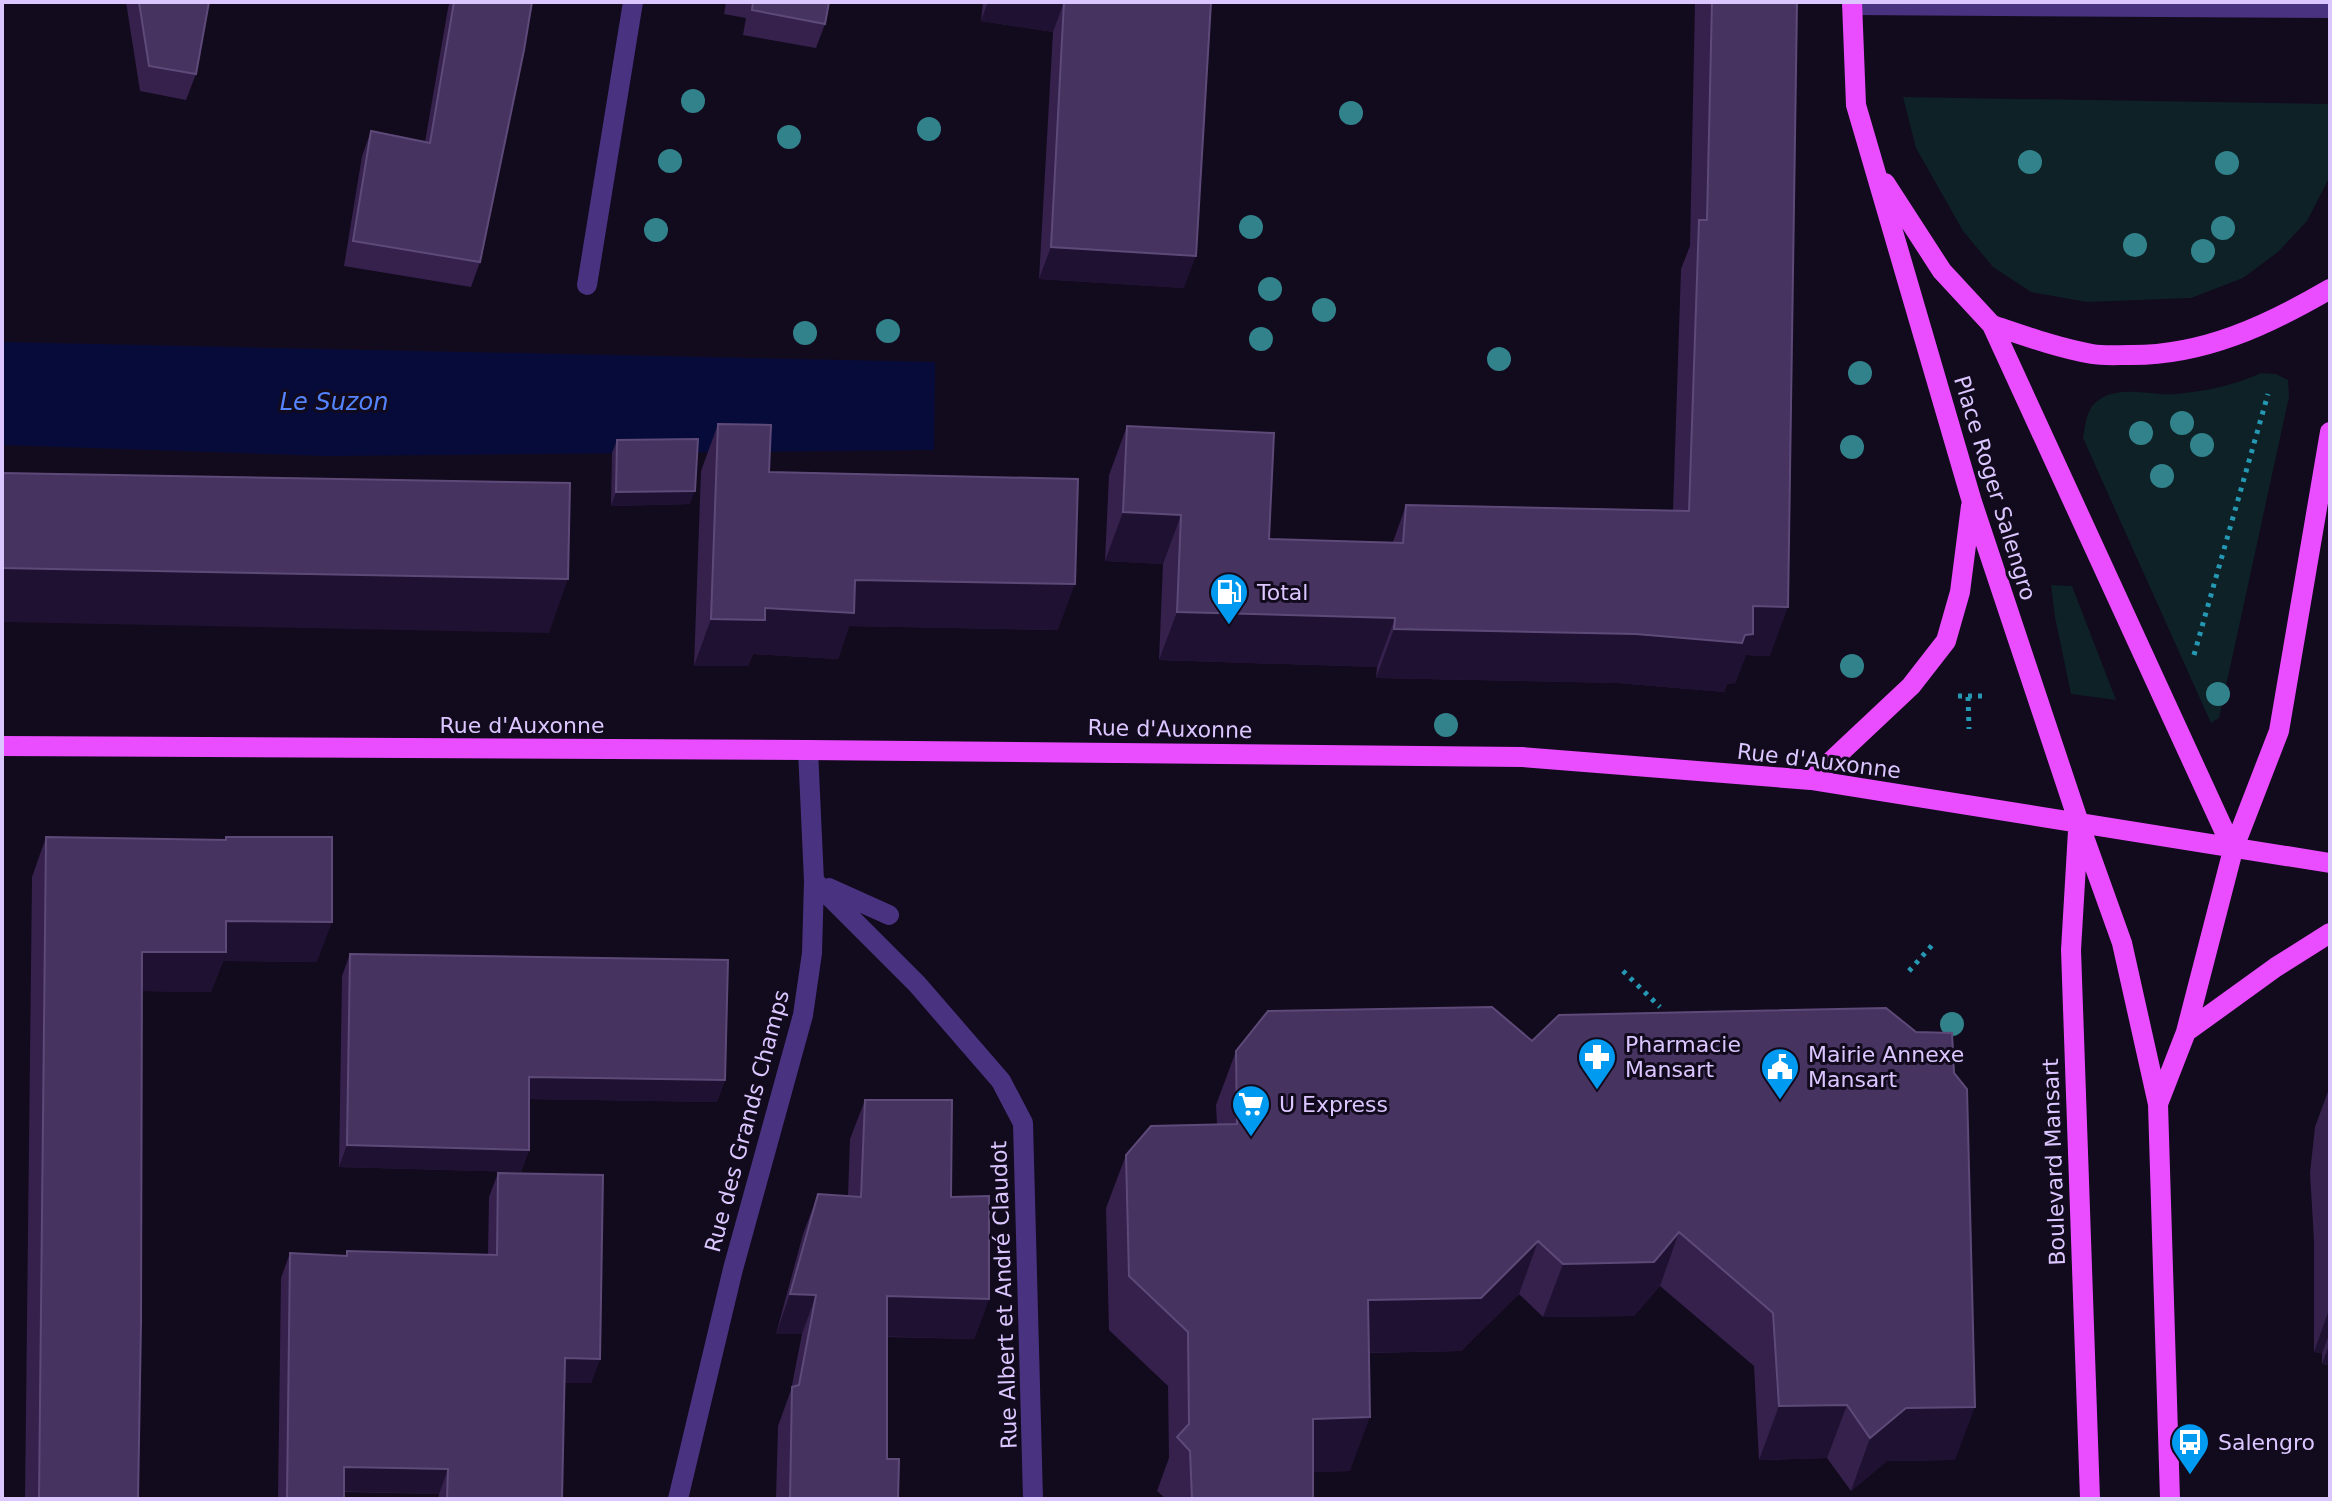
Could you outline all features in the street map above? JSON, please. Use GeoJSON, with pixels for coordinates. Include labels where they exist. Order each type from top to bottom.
{"type":"FeatureCollection","features":[{"type":"Feature","properties":{"kind":"main road","name":"Place Roger Salengro"},"geometry":{"type":"LineString","coordinates":[[1852,3],[1856,105],[1972,502],[2122,943],[2158,1104]]}},
{"type":"Feature","properties":{"kind":"main road","name":"Place Roger Salengro"},"geometry":{"type":"LineString","coordinates":[[1874,165],[1942,271],[1992,325],[2233,850]]}},
{"type":"Feature","properties":{"kind":"main road","name":"Place Roger Salengro"},"geometry":{"type":"LineString","coordinates":[[1992,325],[2095,355],[2148,355],[2202,347],[2257,329],[2330,289]]}},
{"type":"Feature","properties":{"kind":"main road"},"geometry":{"type":"LineString","coordinates":[[2170,1499],[2158,1104],[2186,1032],[2233,850],[2279,731],[2330,432]]}},
{"type":"Feature","properties":{"kind":"main road"},"geometry":{"type":"LineString","coordinates":[[1811,780],[1911,686],[1946,641],[1960,592],[1972,502]]}},
{"type":"Feature","properties":{"kind":"main road","name":"Rue d'Auxonne"},"geometry":{"type":"LineString","coordinates":[[2,746],[1522,757],[1811,780],[2233,850],[2330,863]]}},
{"type":"Feature","properties":{"kind":"main road","name":"Boulevard Mansart"},"geometry":{"type":"LineString","coordinates":[[2079,823],[2071,950],[2090,1499]]}},
{"type":"Feature","properties":{"kind":"main road"},"geometry":{"type":"LineString","coordinates":[[2186,1032],[2276,967],[2330,933]]}},
{"type":"Feature","properties":{"kind":"street"},"geometry":{"type":"LineString","coordinates":[[587,285],[633,2]]}},
{"type":"Feature","properties":{"kind":"street","name":"Place Roger Salengro"},"geometry":{"type":"LineString","coordinates":[[1852,3],[2330,8]]}},
{"type":"Feature","properties":{"kind":"street","name":"Rue des Grands Champs"},"geometry":{"type":"LineString","coordinates":[[678,1499],[733,1269],[803,1015],[812,953],[814,881],[808,750]]}},
{"type":"Feature","properties":{"kind":"street"},"geometry":{"type":"LineString","coordinates":[[814,881],[889,915]]}},
{"type":"Feature","properties":{"kind":"street","name":"Rue Albert et André Claudot"},"geometry":{"type":"LineString","coordinates":[[814,881],[917,984],[1001,1081],[1023,1123],[1033,1499]]}},
{"type":"Feature","properties":{"kind":"path"},"geometry":{"type":"LineString","coordinates":[[2192,663],[2268,394]]}},
{"type":"Feature","properties":{"kind":"path"},"geometry":{"type":"LineString","coordinates":[[1952,695],[1985,696]]}},
{"type":"Feature","properties":{"kind":"path"},"geometry":{"type":"LineString","coordinates":[[1968,697],[1969,729]]}},
{"type":"Feature","properties":{"kind":"path"},"geometry":{"type":"LineString","coordinates":[[1909,971],[1934,943]]}},
{"type":"Feature","properties":{"kind":"path"},"geometry":{"type":"LineString","coordinates":[[1623,971],[1660,1007]]}},
{"type":"Feature","properties":{"kind":"shaded area"},"geometry":{"type":"Polygon","coordinates":[[[1903,97],[2330,104],[2329,178],[2307,221],[2278,252],[2243,278],[2191,298],[2087,302],[2031,292],[1993,267],[1963,231],[1916,148],[1903,97]]]}},
{"type":"Feature","properties":{"kind":"shaded area"},"geometry":{"type":"Polygon","coordinates":[[[2261,373],[2276,374],[2288,380],[2289,397],[2219,718],[2211,723],[2083,438],[2092,406],[2113,393],[2175,394],[2198,391],[2230,385],[2261,373]]]}},
{"type":"Feature","properties":{"kind":"shaded area"},"geometry":{"type":"Polygon","coordinates":[[[2051,585],[2072,586],[2116,700],[2071,694],[2051,585]]]}},
{"type":"Feature","properties":{"kind":"water","name":"Le Suzon"},"geometry":{"type":"Polygon","coordinates":[[[2,342],[935,362],[934,450],[328,456],[2,445],[2,342]]]}},
{"type":"Feature","properties":{"kind":"building"},"geometry":{"type":"Polygon","coordinates":[[[139,2],[209,2],[196,74],[149,66],[139,2]]]}},
{"type":"Feature","properties":{"kind":"building"},"geometry":{"type":"Polygon","coordinates":[[[454,2],[532,2],[480,262],[353,241],[371,131],[430,143],[454,2]]]}},
{"type":"Feature","properties":{"kind":"building"},"geometry":{"type":"Polygon","coordinates":[[[753,2],[829,2],[825,24],[752,10],[753,2]]]}},
{"type":"Feature","properties":{"kind":"building"},"geometry":{"type":"Polygon","coordinates":[[[1064,2],[1211,2],[1196,256],[1051,247],[1064,2]]]}},
{"type":"Feature","properties":{"kind":"building"},"geometry":{"type":"Polygon","coordinates":[[[1712,2],[1797,2],[1788,607],[1753,606],[1753,634],[1745,635],[1742,643],[1636,634],[1394,629],[1395,618],[1177,612],[1181,515],[1123,512],[1127,426],[1274,433],[1269,539],[1403,543],[1406,505],[1689,511],[1699,220],[1707,220],[1712,2]]]}},
{"type":"Feature","properties":{"kind":"building"},"geometry":{"type":"Polygon","coordinates":[[[718,424],[771,425],[769,472],[1078,479],[1075,584],[855,580],[854,613],[765,608],[765,620],[711,619],[718,424]]]}},
{"type":"Feature","properties":{"kind":"building"},"geometry":{"type":"Polygon","coordinates":[[[698,439],[695,491],[616,492],[617,440],[698,439]]]}},
{"type":"Feature","properties":{"kind":"building"},"geometry":{"type":"Polygon","coordinates":[[[2,473],[570,483],[568,579],[2,568],[2,473]]]}},
{"type":"Feature","properties":{"kind":"building"},"geometry":{"type":"Polygon","coordinates":[[[46,837],[226,840],[226,837],[332,837],[332,922],[226,921],[226,952],[142,952],[138,1499],[39,1499],[46,837]]]}},
{"type":"Feature","properties":{"kind":"building"},"geometry":{"type":"Polygon","coordinates":[[[350,954],[728,960],[725,1080],[529,1077],[529,1150],[347,1145],[350,954]]]}},
{"type":"Feature","properties":{"kind":"building"},"geometry":{"type":"Polygon","coordinates":[[[1492,1007],[1532,1041],[1559,1015],[1886,1008],[1916,1032],[1952,1033],[1954,1073],[1967,1089],[1975,1407],[1906,1408],[1870,1438],[1847,1405],[1779,1406],[1773,1313],[1679,1232],[1654,1262],[1563,1264],[1538,1241],[1481,1298],[1368,1300],[1370,1417],[1313,1419],[1313,1499],[1192,1499],[1190,1451],[1177,1437],[1189,1424],[1188,1332],[1129,1276],[1126,1155],[1151,1126],[1237,1124],[1236,1051],[1268,1011],[1492,1007]]]}},
{"type":"Feature","properties":{"kind":"building"},"geometry":{"type":"Polygon","coordinates":[[[865,1100],[952,1100],[951,1197],[989,1196],[989,1299],[887,1296],[887,1459],[899,1459],[898,1499],[790,1499],[792,1387],[799,1385],[816,1295],[790,1294],[818,1194],[861,1197],[865,1100]]]}},
{"type":"Feature","properties":{"kind":"building"},"geometry":{"type":"Polygon","coordinates":[[[498,1173],[603,1175],[600,1359],[565,1358],[562,1499],[447,1499],[448,1469],[344,1467],[344,1499],[287,1499],[290,1253],[347,1256],[347,1251],[497,1255],[498,1173]]]}},
{"type":"Feature","properties":{"kind":"place","name":"Total"},"geometry":{"type":"Point","coordinates":[1229,626]}},
{"type":"Feature","properties":{"kind":"place","name":"Pharmacie Mansart"},"geometry":{"type":"Point","coordinates":[1597,1091]}},
{"type":"Feature","properties":{"kind":"place","name":"Mairie Annexe Mansart"},"geometry":{"type":"Point","coordinates":[1780,1101]}},
{"type":"Feature","properties":{"kind":"place","name":"U Express"},"geometry":{"type":"Point","coordinates":[1251,1138]}},
{"type":"Feature","properties":{"kind":"place","name":"Salengro"},"geometry":{"type":"Point","coordinates":[2190,1476]}}]}
